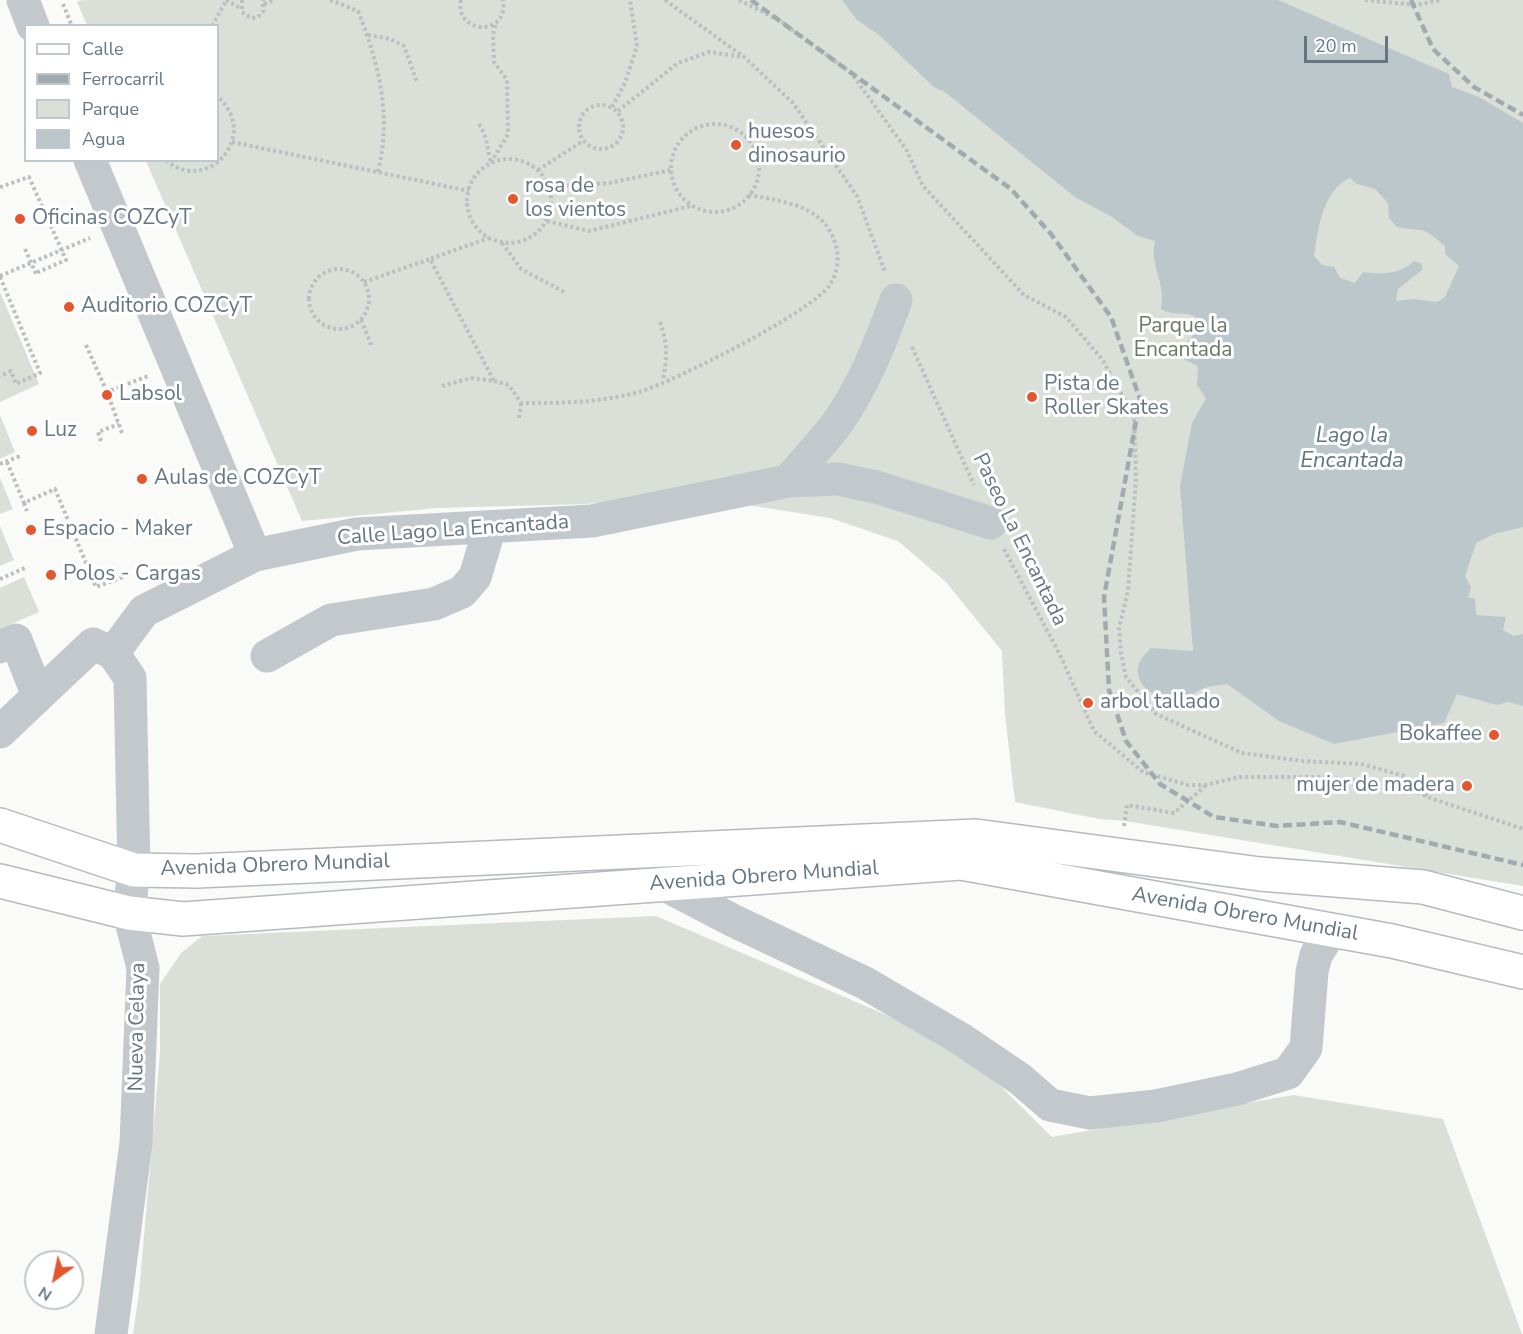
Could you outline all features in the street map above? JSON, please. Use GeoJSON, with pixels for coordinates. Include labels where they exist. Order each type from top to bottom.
{"type":"FeatureCollection","features":[{"type":"Feature","properties":{"kind":"main road","name":"Avenida Obrero Mundial"},"geometry":{"type":"LineString","coordinates":[[0,825],[134,870],[197,872],[976,836],[1260,874],[1423,887],[1520,911]]}},
{"type":"Feature","properties":{"kind":"main road","name":"Avenida Obrero Mundial"},"geometry":{"type":"LineString","coordinates":[[0,881],[129,913],[183,919],[960,863],[1392,941],[1523,972]]}},
{"type":"Feature","properties":{"kind":"street"},"geometry":{"type":"LineString","coordinates":[[0,2],[5,0]]}},
{"type":"Feature","properties":{"kind":"street"},"geometry":{"type":"LineString","coordinates":[[23,0],[32,24]]}},
{"type":"Feature","properties":{"kind":"street"},"geometry":{"type":"LineString","coordinates":[[91,162],[254,551]]}},
{"type":"Feature","properties":{"kind":"street"},"geometry":{"type":"LineString","coordinates":[[788,481],[836,425],[851,401],[873,360],[896,300]]}},
{"type":"Feature","properties":{"kind":"street","name":"Calle Lago La Encantada"},"geometry":{"type":"LineString","coordinates":[[113,653],[144,611],[254,551],[357,534],[592,522],[788,481],[838,479],[991,523]]}},
{"type":"Feature","properties":{"kind":"street"},"geometry":{"type":"LineString","coordinates":[[267,656],[331,620],[434,604],[462,592],[475,577],[490,527]]}},
{"type":"Feature","properties":{"kind":"street"},"geometry":{"type":"LineString","coordinates":[[0,647],[16,640],[38,696]]}},
{"type":"Feature","properties":{"kind":"street"},"geometry":{"type":"LineString","coordinates":[[0,732],[93,644],[113,653]]}},
{"type":"Feature","properties":{"kind":"street","name":"Nueva Celaya"},"geometry":{"type":"LineString","coordinates":[[111,1334],[136,1143],[143,968],[129,913],[134,870],[130,678],[113,653]]}},
{"type":"Feature","properties":{"kind":"street"},"geometry":{"type":"LineString","coordinates":[[663,884],[734,921],[865,982],[961,1039],[1020,1079],[1050,1105],[1090,1113],[1155,1106],[1237,1089],[1288,1073],[1306,1048],[1316,955],[1332,930]]}},
{"type":"Feature","properties":{"kind":"path"},"geometry":{"type":"LineString","coordinates":[[213,24],[226,0],[241,8],[247,17],[255,18],[261,15],[263,2],[273,0]]}},
{"type":"Feature","properties":{"kind":"path"},"geometry":{"type":"LineString","coordinates":[[241,8],[242,0]]}},
{"type":"Feature","properties":{"kind":"path"},"geometry":{"type":"LineString","coordinates":[[330,0],[341,2],[358,11],[379,70],[385,110],[378,172]]}},
{"type":"Feature","properties":{"kind":"path"},"geometry":{"type":"LineString","coordinates":[[461,0],[461,12],[470,24],[483,27],[496,23]]}},
{"type":"Feature","properties":{"kind":"path"},"geometry":{"type":"LineString","coordinates":[[491,163],[515,160],[538,170],[549,187],[551,210],[547,220],[539,231],[528,239],[502,242],[489,238],[474,223],[469,212],[469,191],[477,175],[491,163],[508,134],[507,80],[494,62],[493,34],[496,23],[504,10],[503,0]]}},
{"type":"Feature","properties":{"kind":"path"},"geometry":{"type":"LineString","coordinates":[[612,107],[625,83],[636,46],[630,0]]}},
{"type":"Feature","properties":{"kind":"path"},"geometry":{"type":"LineString","coordinates":[[665,0],[744,57],[793,103],[857,196],[896,300]]}},
{"type":"Feature","properties":{"kind":"path"},"geometry":{"type":"LineString","coordinates":[[739,0],[779,20],[851,73],[906,149],[923,186],[1024,296],[1066,317],[1102,359],[1134,417],[1136,478],[1128,591],[1119,628],[1121,653],[1126,677],[1156,714],[1242,753],[1303,761],[1361,764],[1404,776],[1433,799]]}},
{"type":"Feature","properties":{"kind":"path"},"geometry":{"type":"LineString","coordinates":[[1365,0],[1416,6],[1441,0]]}},
{"type":"Feature","properties":{"kind":"path"},"geometry":{"type":"LineString","coordinates":[[63,4],[71,24]]}},
{"type":"Feature","properties":{"kind":"path"},"geometry":{"type":"LineString","coordinates":[[367,35],[390,39],[404,46],[417,82]]}},
{"type":"Feature","properties":{"kind":"path"},"geometry":{"type":"LineString","coordinates":[[618,111],[678,63],[709,52],[744,57]]}},
{"type":"Feature","properties":{"kind":"path"},"geometry":{"type":"LineString","coordinates":[[219,98],[229,110],[233,123],[232,142],[219,162]]}},
{"type":"Feature","properties":{"kind":"path"},"geometry":{"type":"LineString","coordinates":[[597,104],[612,107],[618,111],[624,125],[616,144],[610,148],[596,148],[583,141],[578,126],[584,112],[597,104]]}},
{"type":"Feature","properties":{"kind":"path"},"geometry":{"type":"LineString","coordinates":[[479,124],[489,139],[488,152],[491,163]]}},
{"type":"Feature","properties":{"kind":"path"},"geometry":{"type":"LineString","coordinates":[[700,126],[728,126],[740,133],[750,142],[757,155],[759,169],[756,183],[749,195],[732,208],[712,212],[692,206],[681,196],[671,170],[672,156],[678,143],[687,133],[700,126]]}},
{"type":"Feature","properties":{"kind":"path"},"geometry":{"type":"LineString","coordinates":[[538,170],[583,141]]}},
{"type":"Feature","properties":{"kind":"path"},"geometry":{"type":"LineString","coordinates":[[232,142],[469,191]]}},
{"type":"Feature","properties":{"kind":"path"},"geometry":{"type":"LineString","coordinates":[[169,162],[180,169],[207,169],[218,162]]}},
{"type":"Feature","properties":{"kind":"path"},"geometry":{"type":"LineString","coordinates":[[549,187],[609,183],[671,170]]}},
{"type":"Feature","properties":{"kind":"path"},"geometry":{"type":"LineString","coordinates":[[0,188],[29,177],[66,260],[36,274],[26,249]]}},
{"type":"Feature","properties":{"kind":"path"},"geometry":{"type":"LineString","coordinates":[[522,403],[591,403],[641,391],[777,324],[808,305],[830,286],[838,255],[835,240],[816,213],[795,204],[749,195]]}},
{"type":"Feature","properties":{"kind":"path"},"geometry":{"type":"LineString","coordinates":[[547,220],[589,231],[692,206]]}},
{"type":"Feature","properties":{"kind":"path"},"geometry":{"type":"LineString","coordinates":[[364,282],[489,238]]}},
{"type":"Feature","properties":{"kind":"path"},"geometry":{"type":"LineString","coordinates":[[0,376],[11,371],[16,384],[40,373],[0,277],[80,242]]}},
{"type":"Feature","properties":{"kind":"path"},"geometry":{"type":"LineString","coordinates":[[502,242],[521,269],[564,292]]}},
{"type":"Feature","properties":{"kind":"path"},"geometry":{"type":"LineString","coordinates":[[430,259],[494,381]]}},
{"type":"Feature","properties":{"kind":"path"},"geometry":{"type":"LineString","coordinates":[[348,270],[364,282],[369,302],[361,320],[343,329],[332,328],[316,318],[309,301],[314,283],[328,271],[348,270]]}},
{"type":"Feature","properties":{"kind":"path"},"geometry":{"type":"LineString","coordinates":[[361,320],[372,347]]}},
{"type":"Feature","properties":{"kind":"path"},"geometry":{"type":"LineString","coordinates":[[660,322],[665,336],[667,357],[663,381]]}},
{"type":"Feature","properties":{"kind":"path"},"geometry":{"type":"LineString","coordinates":[[86,345],[122,432]]}},
{"type":"Feature","properties":{"kind":"path","name":"Paseo La Encantada"},"geometry":{"type":"LineString","coordinates":[[911,345],[991,523],[1060,655],[1094,731],[1143,772],[1188,785],[1205,785],[1239,777],[1323,777],[1396,784],[1523,829]]}},
{"type":"Feature","properties":{"kind":"path"},"geometry":{"type":"LineString","coordinates":[[107,392],[149,376]]}},
{"type":"Feature","properties":{"kind":"path"},"geometry":{"type":"LineString","coordinates":[[442,386],[471,378],[509,385],[522,403],[519,418]]}},
{"type":"Feature","properties":{"kind":"path"},"geometry":{"type":"LineString","coordinates":[[102,441],[98,432],[119,424]]}},
{"type":"Feature","properties":{"kind":"path"},"geometry":{"type":"LineString","coordinates":[[0,464],[20,456]]}},
{"type":"Feature","properties":{"kind":"path"},"geometry":{"type":"LineString","coordinates":[[7,462],[27,511]]}},
{"type":"Feature","properties":{"kind":"path"},"geometry":{"type":"LineString","coordinates":[[24,503],[56,489],[96,587],[123,578]]}},
{"type":"Feature","properties":{"kind":"path"},"geometry":{"type":"LineString","coordinates":[[142,522],[147,535]]}},
{"type":"Feature","properties":{"kind":"path"},"geometry":{"type":"LineString","coordinates":[[0,579],[25,568]]}},
{"type":"Feature","properties":{"kind":"path"},"geometry":{"type":"LineString","coordinates":[[1127,805],[1174,813],[1205,785]]}},
{"type":"Feature","properties":{"kind":"green space","name":"Parque la Encantada"},"geometry":{"type":"Polygon","coordinates":[[[82,0],[1523,0],[1523,886],[1125,821],[1099,819],[1015,802],[1005,714],[1002,651],[946,582],[898,541],[830,518],[678,494],[588,504],[437,508],[302,521],[146,162],[219,162],[219,24],[87,24],[77,2],[82,0]]]}},
{"type":"Feature","properties":{"kind":"green space"},"geometry":{"type":"Polygon","coordinates":[[[0,292],[39,384],[0,402],[0,292]]]}},
{"type":"Feature","properties":{"kind":"green space"},"geometry":{"type":"Polygon","coordinates":[[[0,415],[15,452],[0,459],[0,415]]]}},
{"type":"Feature","properties":{"kind":"green space"},"geometry":{"type":"Polygon","coordinates":[[[0,478],[13,509],[0,514],[0,478]]]}},
{"type":"Feature","properties":{"kind":"green space"},"geometry":{"type":"Polygon","coordinates":[[[0,526],[14,560],[0,566],[0,526]]]}},
{"type":"Feature","properties":{"kind":"green space"},"geometry":{"type":"Polygon","coordinates":[[[24,577],[39,612],[0,629],[0,588],[24,577]]]}},
{"type":"Feature","properties":{"kind":"green space"},"geometry":{"type":"Polygon","coordinates":[[[656,916],[961,1047],[1052,1137],[1293,1095],[1443,1119],[1522,1334],[133,1334],[139,1293],[160,1053],[160,984],[181,953],[202,936],[656,916]]]}},
{"type":"Feature","properties":{"kind":"water","name":"Lago la Encantada"},"geometry":{"type":"Polygon","coordinates":[[[842,0],[1278,0],[1449,74],[1452,87],[1479,97],[1523,123],[1523,527],[1494,534],[1476,543],[1465,576],[1471,587],[1468,597],[1475,599],[1476,615],[1506,617],[1503,630],[1514,636],[1523,634],[1523,706],[1508,702],[1497,705],[1457,694],[1444,723],[1334,744],[1279,721],[1227,684],[1204,688],[1181,699],[1160,697],[1143,686],[1138,675],[1138,666],[1151,648],[1193,651],[1180,486],[1192,423],[1206,398],[1197,385],[1198,366],[1183,359],[1201,354],[1197,349],[1189,348],[1185,343],[1191,338],[1199,319],[1161,309],[1162,292],[1154,258],[1155,241],[1138,236],[1112,217],[1075,197],[945,92],[934,87],[879,35],[857,20],[842,0]],[[1350,178],[1334,191],[1328,201],[1320,222],[1314,256],[1322,265],[1334,267],[1340,278],[1355,283],[1363,272],[1397,271],[1414,261],[1422,264],[1422,270],[1398,289],[1396,301],[1414,299],[1437,302],[1445,297],[1459,266],[1445,254],[1445,246],[1427,232],[1397,227],[1389,218],[1388,203],[1375,189],[1357,184],[1350,178]]]}},
{"type":"Feature","properties":{"kind":"railway"},"geometry":{"type":"LineString","coordinates":[[751,0],[1011,189],[1051,234],[1111,317],[1140,399],[1104,597],[1109,690],[1126,741],[1160,784],[1214,817],[1277,826],[1340,822],[1523,865]]}},
{"type":"Feature","properties":{"kind":"railway"},"geometry":{"type":"LineString","coordinates":[[1411,0],[1433,49],[1474,87],[1523,115]]}},
{"type":"Feature","properties":{"kind":"place","name":"huesos dinosaurio"},"geometry":{"type":"Point","coordinates":[736,145]}},
{"type":"Feature","properties":{"kind":"place","name":"rosa de los vientos"},"geometry":{"type":"Point","coordinates":[513,199]}},
{"type":"Feature","properties":{"kind":"place","name":"Oficinas COZCyT"},"geometry":{"type":"Point","coordinates":[20,219]}},
{"type":"Feature","properties":{"kind":"place","name":"Auditorio COZCyT"},"geometry":{"type":"Point","coordinates":[69,307]}},
{"type":"Feature","properties":{"kind":"place","name":"Labsol"},"geometry":{"type":"Point","coordinates":[107,395]}},
{"type":"Feature","properties":{"kind":"place","name":"Pista de Roller Skates"},"geometry":{"type":"Point","coordinates":[1032,397]}},
{"type":"Feature","properties":{"kind":"place","name":"Luz"},"geometry":{"type":"Point","coordinates":[32,431]}},
{"type":"Feature","properties":{"kind":"place","name":"Aulas de COZCyT"},"geometry":{"type":"Point","coordinates":[142,479]}},
{"type":"Feature","properties":{"kind":"place","name":"Espacio - Maker"},"geometry":{"type":"Point","coordinates":[31,530]}},
{"type":"Feature","properties":{"kind":"place","name":"Polos - Cargas"},"geometry":{"type":"Point","coordinates":[51,575]}},
{"type":"Feature","properties":{"kind":"place","name":"arbol tallado"},"geometry":{"type":"Point","coordinates":[1088,703]}},
{"type":"Feature","properties":{"kind":"place","name":"Bokaffee"},"geometry":{"type":"Point","coordinates":[1494,735]}},
{"type":"Feature","properties":{"kind":"place","name":"mujer de madera"},"geometry":{"type":"Point","coordinates":[1467,786]}}]}
